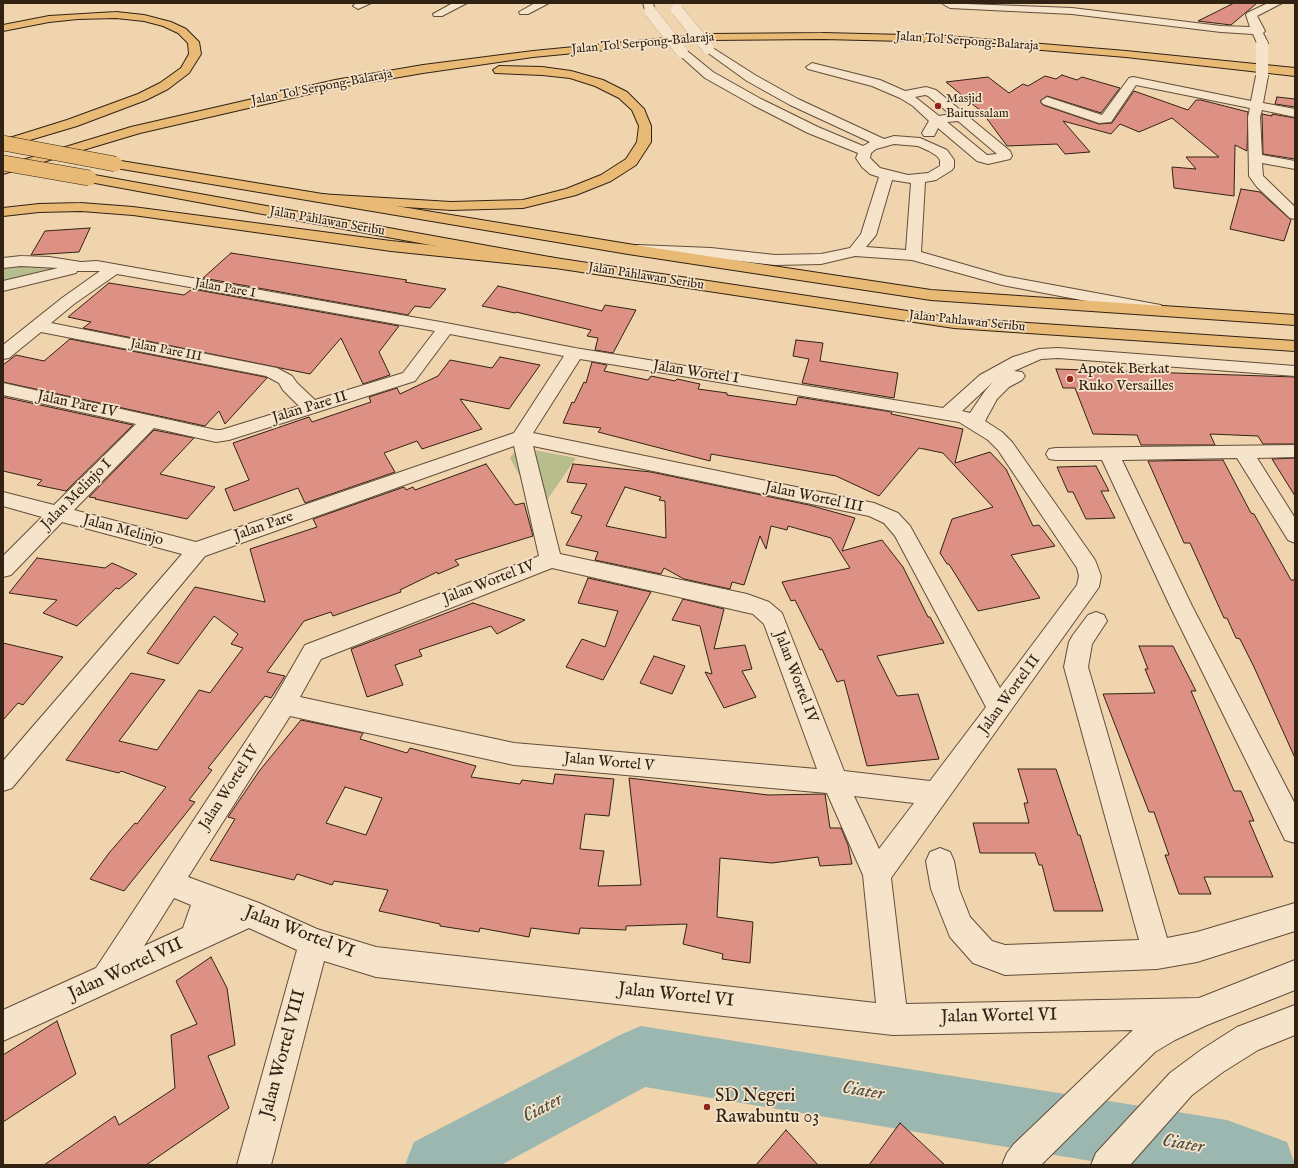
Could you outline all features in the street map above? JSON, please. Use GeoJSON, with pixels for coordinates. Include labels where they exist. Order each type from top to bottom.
{"type":"FeatureCollection","features":[{"type":"Feature","properties":{"kind":"main road"},"geometry":{"type":"LineString","coordinates":[[3,28],[49,19],[78,16],[116,15],[144,18],[167,24],[182,31],[193,42],[195,54],[185,70],[164,86],[142,97],[79,120],[3,143]]}},
{"type":"Feature","properties":{"kind":"main road","name":"Jalan Tol Serpong–Balaraja"},"geometry":{"type":"LineString","coordinates":[[335,72],[417,59],[616,35],[703,28],[806,25]]}},
{"type":"Feature","properties":{"kind":"main road","name":"Jalan Tol Serpong–Balaraja"},"geometry":{"type":"LineString","coordinates":[[875,26],[943,28],[1108,41]]}},
{"type":"Feature","properties":{"kind":"main road","name":"Jalan Tol Serpong–Balaraja"},"geometry":{"type":"LineString","coordinates":[[3,170],[136,130],[243,104],[335,84],[423,69],[533,54],[709,37],[822,36],[946,39],[1126,54],[1295,72]]}},
{"type":"Feature","properties":{"kind":"main road"},"geometry":{"type":"LineString","coordinates":[[1249,55],[1272,58]]}},
{"type":"Feature","properties":{"kind":"main road"},"geometry":{"type":"LineString","coordinates":[[3,183],[78,160],[222,120],[372,88],[478,72],[542,71],[571,75],[599,83],[623,95],[638,109],[645,126],[644,142],[631,162],[606,178],[571,192],[523,204],[451,206],[373,200],[319,198]]}},
{"type":"Feature","properties":{"kind":"main road"},"geometry":{"type":"LineString","coordinates":[[3,155],[76,134]]}},
{"type":"Feature","properties":{"kind":"main road","name":"Jalan Pahlawan Seribu"},"geometry":{"type":"LineString","coordinates":[[3,143],[115,164],[628,249],[931,295],[1295,320]]}},
{"type":"Feature","properties":{"kind":"main road","name":"Jalan Pahlawan Seribu"},"geometry":{"type":"LineString","coordinates":[[3,162],[555,263],[954,323],[1295,346]]}},
{"type":"Feature","properties":{"kind":"main road"},"geometry":{"type":"LineString","coordinates":[[3,212],[39,208],[74,207],[133,211],[391,246],[555,263]]}},
{"type":"Feature","properties":{"kind":"street"},"geometry":{"type":"LineString","coordinates":[[438,14],[462,3]]}},
{"type":"Feature","properties":{"kind":"street"},"geometry":{"type":"LineString","coordinates":[[524,12],[544,3]]}},
{"type":"Feature","properties":{"kind":"street"},"geometry":{"type":"LineString","coordinates":[[946,3],[950,5],[1072,11],[1221,29],[1259,31]]}},
{"type":"Feature","properties":{"kind":"street"},"geometry":{"type":"LineString","coordinates":[[1277,3],[1251,15],[1259,31],[1262,44],[1262,76],[1254,117],[1256,176],[1262,184],[1295,215]]}},
{"type":"Feature","properties":{"kind":"street"},"geometry":{"type":"LineString","coordinates":[[1087,4],[1136,14],[1186,21],[1221,29]]}},
{"type":"Feature","properties":{"kind":"street"},"geometry":{"type":"LineString","coordinates":[[675,6],[708,48],[751,78],[794,102],[881,142]]}},
{"type":"Feature","properties":{"kind":"street"},"geometry":{"type":"LineString","coordinates":[[649,7],[682,52],[710,75],[757,102],[813,130],[865,151]]}},
{"type":"Feature","properties":{"kind":"street"},"geometry":{"type":"LineString","coordinates":[[812,67],[876,83],[904,95],[917,103],[982,158],[988,160],[1005,156],[932,93],[926,91],[904,95]]}},
{"type":"Feature","properties":{"kind":"street"},"geometry":{"type":"LineString","coordinates":[[1047,101],[1099,119],[1106,119],[1134,81],[1295,113]]}},
{"type":"Feature","properties":{"kind":"street"},"geometry":{"type":"LineString","coordinates":[[936,120],[960,117]]}},
{"type":"Feature","properties":{"kind":"street"},"geometry":{"type":"LineString","coordinates":[[920,142],[926,138],[936,120]]}},
{"type":"Feature","properties":{"kind":"street"},"geometry":{"type":"LineString","coordinates":[[894,140],[920,142],[942,153],[947,160],[947,166],[941,172],[931,177],[918,179],[887,175],[875,171],[863,158],[865,151],[871,146],[881,142],[894,140]]}},
{"type":"Feature","properties":{"kind":"street"},"geometry":{"type":"LineString","coordinates":[[1255,158],[1295,165]]}},
{"type":"Feature","properties":{"kind":"street"},"geometry":{"type":"LineString","coordinates":[[855,251],[868,235],[887,175]]}},
{"type":"Feature","properties":{"kind":"street"},"geometry":{"type":"LineString","coordinates":[[913,255],[918,179]]}},
{"type":"Feature","properties":{"kind":"street"},"geometry":{"type":"LineString","coordinates":[[628,249],[711,253],[775,260],[821,259],[855,251],[913,255],[1002,280],[1179,313]]}},
{"type":"Feature","properties":{"kind":"street","name":"Jalan Pare I"},"geometry":{"type":"LineString","coordinates":[[3,263],[21,261],[49,262],[80,267],[97,266],[446,328]]}},
{"type":"Feature","properties":{"kind":"street"},"geometry":{"type":"LineString","coordinates":[[3,286],[80,267]]}},
{"type":"Feature","properties":{"kind":"street"},"geometry":{"type":"LineString","coordinates":[[3,354],[68,301],[114,269]]}},
{"type":"Feature","properties":{"kind":"street"},"geometry":{"type":"LineString","coordinates":[[63,271],[68,301]]}},
{"type":"Feature","properties":{"kind":"street","name":"Jalan Wortel I"},"geometry":{"type":"LineString","coordinates":[[446,328],[575,353],[946,415]]}},
{"type":"Feature","properties":{"kind":"street","name":"Jalan Pare II"},"geometry":{"type":"LineString","coordinates":[[150,421],[216,436],[222,436],[409,377],[446,328]]}},
{"type":"Feature","properties":{"kind":"street"},"geometry":{"type":"LineString","coordinates":[[3,341],[33,331]]}},
{"type":"Feature","properties":{"kind":"street","name":"Jalan Pare III"},"geometry":{"type":"LineString","coordinates":[[33,331],[271,372],[286,380],[289,386],[312,407]]}},
{"type":"Feature","properties":{"kind":"street"},"geometry":{"type":"LineString","coordinates":[[1077,332],[1088,356]]}},
{"type":"Feature","properties":{"kind":"street"},"geometry":{"type":"LineString","coordinates":[[551,560],[521,437],[575,353]]}},
{"type":"Feature","properties":{"kind":"street"},"geometry":{"type":"LineString","coordinates":[[946,415],[986,379],[1019,361],[1039,354],[1058,353],[1295,371]]}},
{"type":"Feature","properties":{"kind":"street"},"geometry":{"type":"LineString","coordinates":[[975,423],[981,409],[1003,383],[1038,366],[1088,356]]}},
{"type":"Feature","properties":{"kind":"street"},"geometry":{"type":"LineString","coordinates":[[276,418],[289,386]]}},
{"type":"Feature","properties":{"kind":"street","name":"Jalan Pare IV"},"geometry":{"type":"LineString","coordinates":[[3,389],[150,421]]}},
{"type":"Feature","properties":{"kind":"street","name":"Jalan Wortel II"},"geometry":{"type":"LineString","coordinates":[[877,875],[1088,587],[1090,576],[1087,566],[1005,446],[987,430],[975,423],[964,418],[946,415]]}},
{"type":"Feature","properties":{"kind":"street","name":"Jalan Melinjo I"},"geometry":{"type":"LineString","coordinates":[[3,569],[150,421]]}},
{"type":"Feature","properties":{"kind":"street","name":"Jalan Pare"},"geometry":{"type":"LineString","coordinates":[[198,550],[521,437]]}},
{"type":"Feature","properties":{"kind":"street","name":"Jalan Wortel III"},"geometry":{"type":"LineString","coordinates":[[521,437],[874,510],[891,518],[903,531],[999,709]]}},
{"type":"Feature","properties":{"kind":"street"},"geometry":{"type":"LineString","coordinates":[[1243,452],[1295,535]]}},
{"type":"Feature","properties":{"kind":"street"},"geometry":{"type":"LineString","coordinates":[[1056,454],[1295,452]]}},
{"type":"Feature","properties":{"kind":"street"},"geometry":{"type":"LineString","coordinates":[[1110,453],[1181,606],[1295,831]]}},
{"type":"Feature","properties":{"kind":"street","name":"Jalan Melinjo"},"geometry":{"type":"LineString","coordinates":[[3,499],[198,550]]}},
{"type":"Feature","properties":{"kind":"street"},"geometry":{"type":"LineString","coordinates":[[3,780],[198,550]]}},
{"type":"Feature","properties":{"kind":"street","name":"Jalan Wortel IV"},"geometry":{"type":"LineString","coordinates":[[107,978],[284,704],[310,655],[317,650],[551,560],[747,603],[761,608],[774,619],[835,782],[877,875]]}},
{"type":"Feature","properties":{"kind":"street"},"geometry":{"type":"LineString","coordinates":[[1096,621],[1081,642],[1076,667],[1157,954]]}},
{"type":"Feature","properties":{"kind":"street","name":"Jalan Wortel V"},"geometry":{"type":"LineString","coordinates":[[284,704],[514,754],[835,782],[937,794]]}},
{"type":"Feature","properties":{"kind":"street"},"geometry":{"type":"LineString","coordinates":[[940,861],[945,889],[960,927],[983,953],[1005,960],[1157,954],[1197,946],[1295,917]]}},
{"type":"Feature","properties":{"kind":"street"},"geometry":{"type":"LineString","coordinates":[[877,875],[892,1020]]}},
{"type":"Feature","properties":{"kind":"street","name":"Jalan Wortel VI"},"geometry":{"type":"LineString","coordinates":[[168,883],[248,913],[314,943],[376,962],[892,1020],[1199,1013]]}},
{"type":"Feature","properties":{"kind":"street"},"geometry":{"type":"LineString","coordinates":[[194,939],[208,898]]}},
{"type":"Feature","properties":{"kind":"street","name":"Jalan Wortel VII"},"geometry":{"type":"LineString","coordinates":[[3,1026],[248,913]]}},
{"type":"Feature","properties":{"kind":"street","name":"Jalan Wortel VIII"},"geometry":{"type":"LineString","coordinates":[[254,1165],[314,943]]}},
{"type":"Feature","properties":{"kind":"street"},"geometry":{"type":"LineString","coordinates":[[1023,1160],[1134,1050],[1164,1029],[1199,1013],[1243,997],[1295,975]]}},
{"type":"Feature","properties":{"kind":"street"},"geometry":{"type":"LineString","coordinates":[[1108,1165],[1181,1084],[1212,1061],[1248,1038],[1295,1020]]}},
{"type":"Feature","properties":{"kind":"green space"},"geometry":{"type":"Polygon","coordinates":[[[18,263],[60,267],[3,281],[3,266],[18,263]]]}},
{"type":"Feature","properties":{"kind":"green space"},"geometry":{"type":"Polygon","coordinates":[[[518,447],[576,458],[545,503],[535,504],[510,458],[518,447]]]}},
{"type":"Feature","properties":{"kind":"building"},"geometry":{"type":"Polygon","coordinates":[[[1234,3],[1257,3],[1231,25],[1198,21],[1234,3]]]}},
{"type":"Feature","properties":{"kind":"building"},"geometry":{"type":"Polygon","coordinates":[[[1062,75],[1077,80],[1082,77],[1120,88],[1101,113],[1047,96],[1040,101],[1043,105],[1099,124],[1112,123],[1134,91],[1188,110],[1196,100],[1201,100],[1248,112],[1247,151],[1235,145],[1234,196],[1174,188],[1172,167],[1196,169],[1186,157],[1219,157],[1172,118],[1139,132],[1120,124],[1111,134],[1063,121],[1090,152],[1065,154],[1057,144],[1007,146],[982,112],[946,82],[988,77],[1009,93],[1023,84],[1028,86],[1045,76],[1056,79],[1062,75]]]}},
{"type":"Feature","properties":{"kind":"building"},"geometry":{"type":"Polygon","coordinates":[[[1277,97],[1295,99],[1295,107],[1275,104],[1277,97]]]}},
{"type":"Feature","properties":{"kind":"building"},"geometry":{"type":"Polygon","coordinates":[[[1262,114],[1272,116],[1272,114],[1295,118],[1295,159],[1263,154],[1262,114]]]}},
{"type":"Feature","properties":{"kind":"building"},"geometry":{"type":"Polygon","coordinates":[[[1241,189],[1260,192],[1291,220],[1284,241],[1230,229],[1241,189]]]}},
{"type":"Feature","properties":{"kind":"building"},"geometry":{"type":"Polygon","coordinates":[[[90,228],[79,252],[31,255],[45,231],[90,228]]]}},
{"type":"Feature","properties":{"kind":"building"},"geometry":{"type":"Polygon","coordinates":[[[231,253],[407,280],[405,282],[446,289],[430,308],[415,306],[408,315],[203,278],[231,253]]]}},
{"type":"Feature","properties":{"kind":"building"},"geometry":{"type":"Polygon","coordinates":[[[109,283],[184,295],[192,289],[399,326],[379,352],[390,375],[363,384],[341,338],[310,374],[83,328],[91,322],[68,317],[109,283]]]}},
{"type":"Feature","properties":{"kind":"building"},"geometry":{"type":"Polygon","coordinates":[[[498,286],[602,311],[605,305],[636,310],[613,353],[595,350],[598,338],[587,336],[591,330],[516,312],[482,306],[498,286]]]}},
{"type":"Feature","properties":{"kind":"building"},"geometry":{"type":"Polygon","coordinates":[[[70,339],[267,378],[225,424],[219,411],[205,426],[3,382],[3,365],[16,355],[44,361],[70,339]]]}},
{"type":"Feature","properties":{"kind":"building"},"geometry":{"type":"Polygon","coordinates":[[[796,340],[823,343],[820,361],[898,373],[894,398],[802,383],[809,359],[793,356],[796,340]]]}},
{"type":"Feature","properties":{"kind":"building"},"geometry":{"type":"Polygon","coordinates":[[[500,357],[540,365],[509,409],[460,399],[482,429],[422,449],[417,441],[384,453],[395,472],[305,503],[298,488],[234,511],[225,489],[249,480],[233,443],[309,417],[312,422],[371,402],[369,397],[397,388],[400,394],[438,376],[450,360],[492,368],[500,357]]]}},
{"type":"Feature","properties":{"kind":"building"},"geometry":{"type":"Polygon","coordinates":[[[592,362],[607,365],[604,371],[648,380],[651,376],[675,381],[677,379],[700,384],[698,389],[727,393],[727,395],[796,405],[798,397],[892,412],[891,414],[963,429],[955,463],[990,452],[1006,469],[1033,526],[1039,525],[1055,546],[1011,555],[1040,598],[978,611],[949,564],[947,564],[940,553],[952,519],[993,507],[943,453],[919,448],[879,496],[836,476],[711,454],[710,461],[598,432],[601,428],[563,423],[572,402],[574,403],[584,382],[586,383],[592,362]]]}},
{"type":"Feature","properties":{"kind":"building"},"geometry":{"type":"Polygon","coordinates":[[[1056,369],[1295,377],[1295,444],[1263,444],[1258,436],[1210,434],[1215,445],[1141,445],[1137,435],[1093,434],[1075,388],[1063,388],[1056,369]]]}},
{"type":"Feature","properties":{"kind":"building"},"geometry":{"type":"Polygon","coordinates":[[[3,397],[133,425],[66,491],[37,485],[42,480],[3,471],[3,397]]]}},
{"type":"Feature","properties":{"kind":"building"},"geometry":{"type":"Polygon","coordinates":[[[154,430],[194,438],[160,474],[215,487],[187,519],[89,497],[154,430]]]}},
{"type":"Feature","properties":{"kind":"building"},"geometry":{"type":"Polygon","coordinates":[[[1295,458],[1295,496],[1272,459],[1295,458]]]}},
{"type":"Feature","properties":{"kind":"building"},"geometry":{"type":"Polygon","coordinates":[[[1223,460],[1251,513],[1254,514],[1291,580],[1295,580],[1295,758],[1240,639],[1236,638],[1227,618],[1224,618],[1190,543],[1184,543],[1148,461],[1223,460]]]}},
{"type":"Feature","properties":{"kind":"building"},"geometry":{"type":"Polygon","coordinates":[[[486,464],[515,505],[524,503],[533,536],[455,560],[459,565],[438,574],[437,572],[400,590],[401,592],[333,616],[331,612],[304,621],[267,672],[285,676],[271,698],[265,696],[208,768],[212,770],[189,800],[195,802],[124,891],[90,879],[109,853],[135,823],[137,824],[166,787],[121,771],[119,773],[66,760],[131,673],[165,680],[119,741],[157,750],[199,690],[210,693],[243,648],[231,644],[238,634],[214,616],[178,664],[147,653],[195,587],[265,602],[250,549],[317,527],[313,519],[404,487],[406,490],[413,487],[415,490],[486,464]]]}},
{"type":"Feature","properties":{"kind":"building"},"geometry":{"type":"Polygon","coordinates":[[[573,464],[651,472],[809,505],[855,518],[842,551],[882,540],[903,567],[928,617],[930,617],[944,643],[877,656],[897,696],[918,694],[939,759],[867,766],[844,680],[837,682],[822,649],[820,650],[795,600],[791,601],[782,582],[850,568],[831,538],[788,526],[787,530],[771,526],[766,549],[760,536],[744,585],[732,582],[730,589],[684,579],[664,568],[661,574],[595,560],[598,552],[566,545],[582,516],[571,513],[587,484],[567,482],[573,464]],[[625,487],[606,526],[666,538],[665,501],[659,500],[661,497],[625,487]]]}},
{"type":"Feature","properties":{"kind":"building"},"geometry":{"type":"Polygon","coordinates":[[[1096,466],[1109,491],[1101,491],[1115,518],[1086,519],[1073,492],[1068,492],[1057,467],[1096,466]]]}},
{"type":"Feature","properties":{"kind":"building"},"geometry":{"type":"Polygon","coordinates":[[[37,558],[105,568],[112,563],[137,574],[119,589],[116,588],[77,626],[43,613],[57,600],[9,593],[37,558]]]}},
{"type":"Feature","properties":{"kind":"building"},"geometry":{"type":"Polygon","coordinates":[[[588,578],[651,592],[603,680],[566,667],[582,639],[605,647],[618,611],[578,603],[588,578]]]}},
{"type":"Feature","properties":{"kind":"building"},"geometry":{"type":"Polygon","coordinates":[[[683,599],[724,609],[714,649],[745,645],[752,669],[742,671],[756,697],[724,708],[705,672],[712,674],[700,626],[672,620],[683,599]]]}},
{"type":"Feature","properties":{"kind":"building"},"geometry":{"type":"Polygon","coordinates":[[[473,603],[525,620],[497,634],[491,626],[419,650],[422,656],[395,665],[403,685],[367,697],[351,649],[473,603]]]}},
{"type":"Feature","properties":{"kind":"building"},"geometry":{"type":"Polygon","coordinates":[[[3,643],[63,657],[23,705],[18,703],[3,720],[3,643]]]}},
{"type":"Feature","properties":{"kind":"building"},"geometry":{"type":"Polygon","coordinates":[[[1139,646],[1173,646],[1196,691],[1191,691],[1234,791],[1241,791],[1254,821],[1249,821],[1273,877],[1204,877],[1211,894],[1179,894],[1165,855],[1169,855],[1154,812],[1149,812],[1103,694],[1155,693],[1145,669],[1148,669],[1139,646]]]}},
{"type":"Feature","properties":{"kind":"building"},"geometry":{"type":"Polygon","coordinates":[[[654,656],[685,666],[672,694],[640,683],[654,656]]]}},
{"type":"Feature","properties":{"kind":"building"},"geometry":{"type":"Polygon","coordinates":[[[301,720],[363,733],[360,739],[407,753],[410,748],[476,766],[471,777],[520,784],[522,780],[553,784],[555,774],[614,779],[609,816],[585,814],[580,849],[604,851],[598,886],[641,885],[629,778],[768,795],[825,794],[830,828],[841,828],[848,845],[852,864],[820,866],[818,857],[772,863],[720,858],[717,917],[753,922],[750,963],[722,959],[723,954],[683,944],[687,924],[626,926],[626,930],[580,928],[579,934],[531,928],[529,937],[480,928],[479,932],[440,926],[440,924],[379,911],[388,890],[334,881],[332,885],[297,874],[294,880],[210,860],[235,819],[228,817],[260,770],[301,720]],[[345,787],[326,823],[366,835],[382,798],[345,787]]]}},
{"type":"Feature","properties":{"kind":"building"},"geometry":{"type":"Polygon","coordinates":[[[1018,769],[1056,769],[1078,835],[1080,835],[1103,911],[1054,911],[1042,865],[1039,865],[1035,853],[980,853],[973,823],[1029,823],[1024,803],[1028,803],[1018,769]]]}},
{"type":"Feature","properties":{"kind":"building"},"geometry":{"type":"Polygon","coordinates":[[[211,957],[227,988],[235,1045],[208,1056],[229,1108],[146,1165],[44,1165],[115,1116],[119,1125],[175,1088],[171,1035],[197,1024],[176,981],[211,957]]]}},
{"type":"Feature","properties":{"kind":"building"},"geometry":{"type":"Polygon","coordinates":[[[57,1021],[76,1074],[3,1122],[3,1055],[57,1021]]]}},
{"type":"Feature","properties":{"kind":"building"},"geometry":{"type":"Polygon","coordinates":[[[900,1123],[945,1165],[869,1165],[900,1123]]]}},
{"type":"Feature","properties":{"kind":"building"},"geometry":{"type":"Polygon","coordinates":[[[786,1130],[818,1165],[756,1165],[786,1130]]]}},
{"type":"Feature","properties":{"kind":"waterway","name":"Ciater"},"geometry":{"type":"LineString","coordinates":[[437,1165],[641,1056],[1227,1152],[1264,1165]]}},
{"type":"Feature","properties":{"kind":"place","name":"Masjid Baitussalam"},"geometry":{"type":"Point","coordinates":[938,106]}},
{"type":"Feature","properties":{"kind":"place","name":"Apotek Berkat Ruko Versailles"},"geometry":{"type":"Point","coordinates":[1070,379]}},
{"type":"Feature","properties":{"kind":"place","name":"SD Negeri Rawabuntu 03"},"geometry":{"type":"Point","coordinates":[707,1107]}}]}
